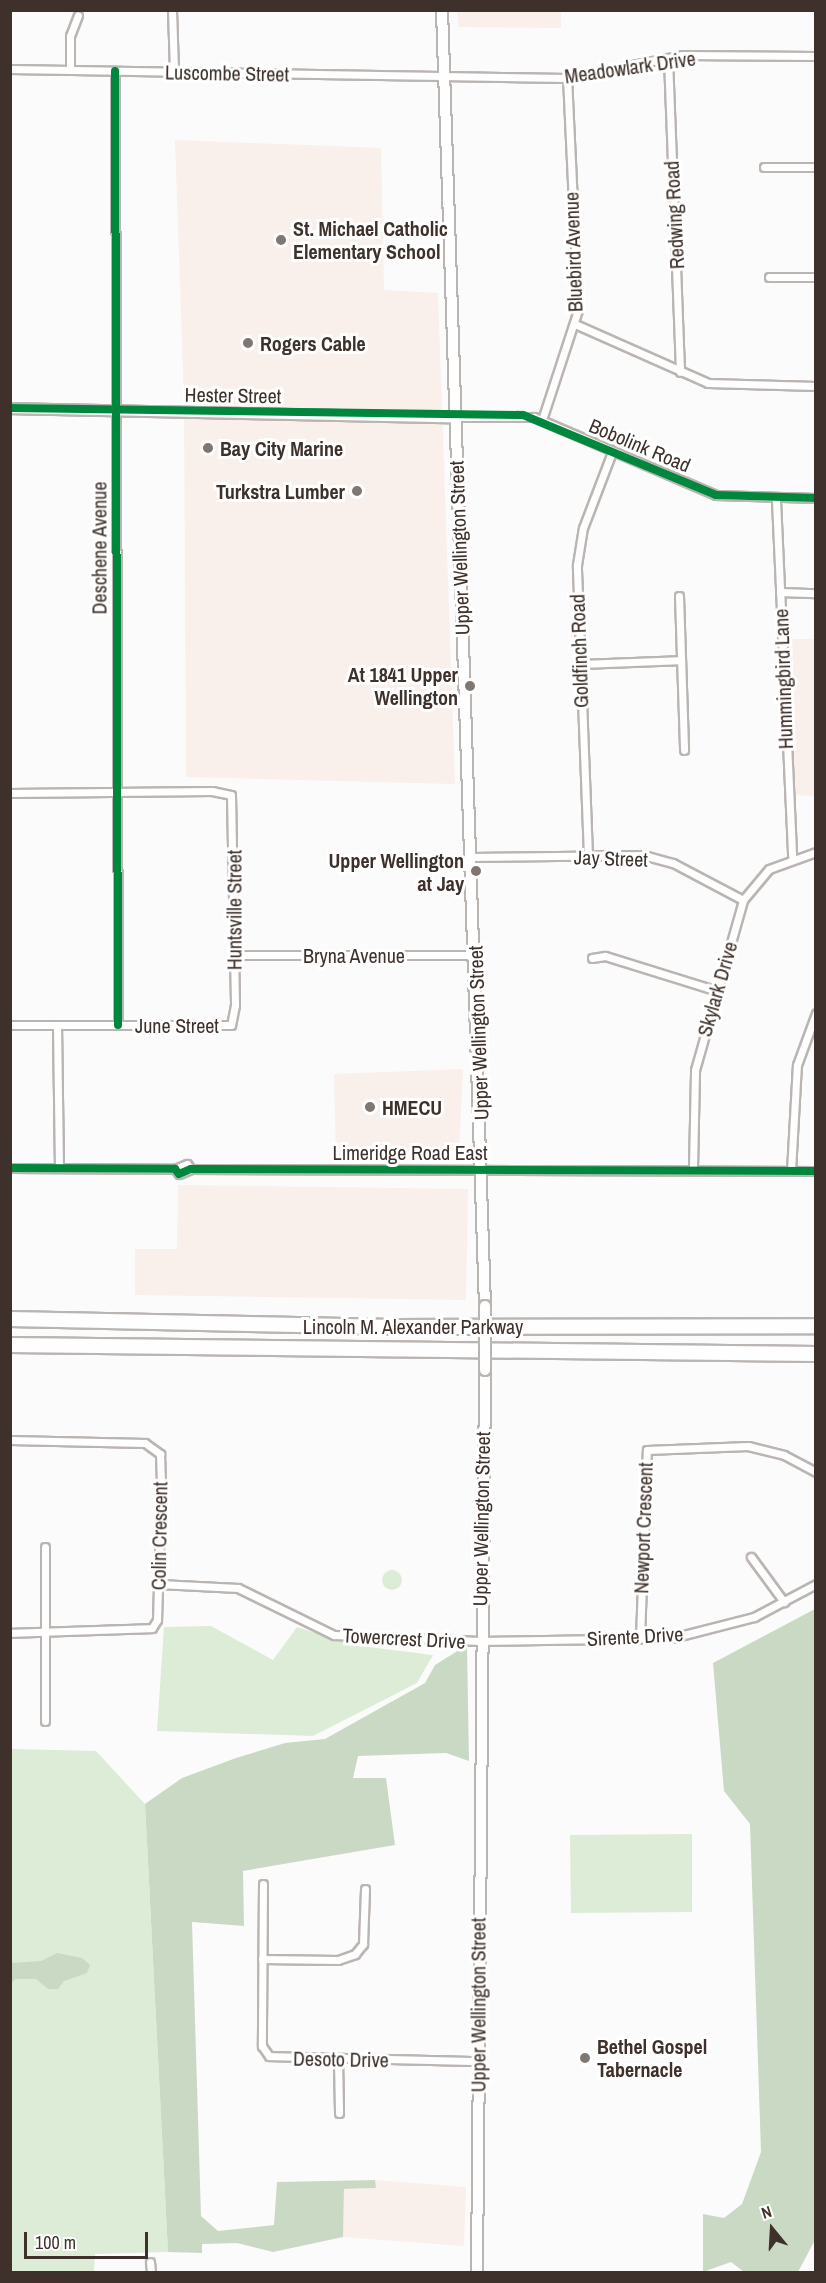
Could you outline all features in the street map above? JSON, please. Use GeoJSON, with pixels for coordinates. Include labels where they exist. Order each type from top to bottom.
{"type":"FeatureCollection","features":[{"type":"Feature","properties":{"kind":"highway","name":"Lincoln M. Alexander Parkway"},"geometry":{"type":"LineString","coordinates":[[10,1319],[393,1327],[816,1326]]}},
{"type":"Feature","properties":{"kind":"highway","name":"Lincoln M. Alexander Parkway"},"geometry":{"type":"LineString","coordinates":[[10,1345],[816,1354]]}},
{"type":"Feature","properties":{"kind":"main road","name":"Upper Wellington Street"},"geometry":{"type":"LineString","coordinates":[[442,10],[454,417],[483,1168],[485,1370],[480,1641],[477,2272]]}},
{"type":"Feature","properties":{"kind":"street"},"geometry":{"type":"LineString","coordinates":[[172,10],[174,71]]}},
{"type":"Feature","properties":{"kind":"street"},"geometry":{"type":"LineString","coordinates":[[70,70],[70,36],[78,15]]}},
{"type":"Feature","properties":{"kind":"street","name":"Meadowlark Drive"},"geometry":{"type":"LineString","coordinates":[[443,77],[567,78],[668,58],[816,56]]}},
{"type":"Feature","properties":{"kind":"street","name":"Redwing Road"},"geometry":{"type":"LineString","coordinates":[[668,58],[680,372]]}},
{"type":"Feature","properties":{"kind":"street","name":"Luscombe Street"},"geometry":{"type":"LineString","coordinates":[[10,69],[443,77]]}},
{"type":"Feature","properties":{"kind":"street","name":"Deschene Avenue"},"geometry":{"type":"LineString","coordinates":[[115,71],[118,1026]]}},
{"type":"Feature","properties":{"kind":"street","name":"Bluebird Avenue"},"geometry":{"type":"LineString","coordinates":[[542,420],[575,324],[567,78]]}},
{"type":"Feature","properties":{"kind":"street"},"geometry":{"type":"LineString","coordinates":[[765,167],[816,167]]}},
{"type":"Feature","properties":{"kind":"street"},"geometry":{"type":"LineString","coordinates":[[769,277],[816,277]]}},
{"type":"Feature","properties":{"kind":"street"},"geometry":{"type":"LineString","coordinates":[[575,324],[680,372],[719,385],[816,386]]}},
{"type":"Feature","properties":{"kind":"street","name":"Hester Street"},"geometry":{"type":"LineString","coordinates":[[10,408],[454,417]]}},
{"type":"Feature","properties":{"kind":"street","name":"Bobolink Road"},"geometry":{"type":"LineString","coordinates":[[454,417],[523,415],[542,420],[716,495],[776,500],[816,498]]}},
{"type":"Feature","properties":{"kind":"street","name":"Goldfinch Road"},"geometry":{"type":"LineString","coordinates":[[588,856],[578,664],[577,565],[586,520],[612,452]]}},
{"type":"Feature","properties":{"kind":"street","name":"Hummingbird Lane"},"geometry":{"type":"LineString","coordinates":[[776,500],[792,857]]}},
{"type":"Feature","properties":{"kind":"street"},"geometry":{"type":"LineString","coordinates":[[780,592],[816,593]]}},
{"type":"Feature","properties":{"kind":"street"},"geometry":{"type":"LineString","coordinates":[[679,596],[684,750]]}},
{"type":"Feature","properties":{"kind":"street"},"geometry":{"type":"LineString","coordinates":[[578,664],[681,660]]}},
{"type":"Feature","properties":{"kind":"street"},"geometry":{"type":"LineString","coordinates":[[10,793],[116,791]]}},
{"type":"Feature","properties":{"kind":"street","name":"Huntsville Street"},"geometry":{"type":"LineString","coordinates":[[116,791],[231,795],[235,1024]]}},
{"type":"Feature","properties":{"kind":"street","name":"Skylark Drive"},"geometry":{"type":"LineString","coordinates":[[693,1168],[695,1070],[715,990],[743,900],[769,869],[792,857],[816,852]]}},
{"type":"Feature","properties":{"kind":"street","name":"Jay Street"},"geometry":{"type":"LineString","coordinates":[[470,857],[642,855],[673,863],[743,900]]}},
{"type":"Feature","properties":{"kind":"street","name":"Bryna Avenue"},"geometry":{"type":"LineString","coordinates":[[234,954],[474,955]]}},
{"type":"Feature","properties":{"kind":"street"},"geometry":{"type":"LineString","coordinates":[[592,958],[605,956],[715,990]]}},
{"type":"Feature","properties":{"kind":"street"},"geometry":{"type":"LineString","coordinates":[[791,1171],[797,1065],[816,1013]]}},
{"type":"Feature","properties":{"kind":"street","name":"June Street"},"geometry":{"type":"LineString","coordinates":[[10,1025],[235,1024]]}},
{"type":"Feature","properties":{"kind":"street"},"geometry":{"type":"LineString","coordinates":[[57,1025],[59,1168]]}},
{"type":"Feature","properties":{"kind":"street","name":"Limeridge Road East"},"geometry":{"type":"LineString","coordinates":[[10,1168],[175,1169],[187,1164],[191,1169],[693,1168],[816,1171]]}},
{"type":"Feature","properties":{"kind":"street","name":"Colin Crescent"},"geometry":{"type":"LineString","coordinates":[[10,1440],[145,1443],[155,1447],[160,1454],[158,1620],[144,1632],[10,1633]]}},
{"type":"Feature","properties":{"kind":"street","name":"Newport Crescent"},"geometry":{"type":"LineString","coordinates":[[640,1638],[646,1450],[748,1446],[784,1455],[816,1472]]}},
{"type":"Feature","properties":{"kind":"street"},"geometry":{"type":"LineString","coordinates":[[45,1547],[45,1721]]}},
{"type":"Feature","properties":{"kind":"street"},"geometry":{"type":"LineString","coordinates":[[751,1557],[784,1602]]}},
{"type":"Feature","properties":{"kind":"street","name":"Towercrest Drive"},"geometry":{"type":"LineString","coordinates":[[159,1584],[238,1588],[334,1635],[480,1641]]}},
{"type":"Feature","properties":{"kind":"street","name":"Sirente Drive"},"geometry":{"type":"LineString","coordinates":[[480,1641],[640,1638],[720,1629],[784,1602],[816,1584]]}},
{"type":"Feature","properties":{"kind":"street","name":"Desoto Drive"},"geometry":{"type":"LineString","coordinates":[[263,1884],[262,2046],[269,2056],[478,2061]]}},
{"type":"Feature","properties":{"kind":"street"},"geometry":{"type":"LineString","coordinates":[[262,1959],[338,1960],[356,1954],[363,1944],[365,1889]]}},
{"type":"Feature","properties":{"kind":"street"},"geometry":{"type":"LineString","coordinates":[[338,2059],[339,2113]]}},
{"type":"Feature","properties":{"kind":"street"},"geometry":{"type":"LineString","coordinates":[[150,2262],[150,2272]]}},
{"type":"Feature","properties":{"kind":"shaded area"},"geometry":{"type":"Polygon","coordinates":[[[457,11],[561,11],[561,28],[458,27],[457,11]]]}},
{"type":"Feature","properties":{"kind":"shaded area"},"geometry":{"type":"Polygon","coordinates":[[[175,140],[381,148],[384,290],[438,293],[455,784],[186,777],[184,399],[175,140]]]}},
{"type":"Feature","properties":{"kind":"shaded area"},"geometry":{"type":"Polygon","coordinates":[[[788,639],[815,639],[815,796],[793,795],[788,639]]]}},
{"type":"Feature","properties":{"kind":"shaded area"},"geometry":{"type":"Polygon","coordinates":[[[463,1069],[459,1148],[336,1158],[334,1074],[463,1069]]]}},
{"type":"Feature","properties":{"kind":"shaded area"},"geometry":{"type":"Polygon","coordinates":[[[178,1185],[468,1189],[466,1300],[135,1295],[135,1249],[177,1249],[178,1185]]]}},
{"type":"Feature","properties":{"kind":"shaded area"},"geometry":{"type":"Polygon","coordinates":[[[375,2180],[466,2187],[464,2246],[343,2237],[344,2189],[376,2188],[375,2180]]]}},
{"type":"Feature","properties":{"kind":"green space"},"geometry":{"type":"Polygon","coordinates":[[[392,1570],[399,1573],[402,1580],[399,1587],[392,1590],[385,1587],[382,1580],[385,1573],[392,1570]]]}},
{"type":"Feature","properties":{"kind":"green space"},"geometry":{"type":"Polygon","coordinates":[[[815,1609],[815,2240],[798,2272],[744,2272],[731,2262],[703,2272],[703,2214],[724,2218],[742,2204],[761,2152],[750,1824],[724,1791],[713,1663],[815,1609]]]}},
{"type":"Feature","properties":{"kind":"green space"},"geometry":{"type":"Polygon","coordinates":[[[211,1626],[273,1660],[297,1627],[353,1645],[433,1655],[417,1683],[313,1736],[157,1731],[164,1627],[211,1626]]]}},
{"type":"Feature","properties":{"kind":"green space"},"geometry":{"type":"Polygon","coordinates":[[[467,1645],[469,1761],[446,1753],[358,1756],[353,1778],[386,1778],[395,1845],[243,1871],[244,1926],[192,1922],[201,2216],[218,2231],[274,2225],[277,2182],[375,2180],[376,2188],[344,2189],[343,2237],[273,2252],[237,2243],[202,2244],[202,2253],[168,2252],[145,1804],[182,1778],[236,1758],[285,1743],[325,1739],[425,1683],[435,1665],[467,1645]]]}},
{"type":"Feature","properties":{"kind":"green space"},"geometry":{"type":"Polygon","coordinates":[[[11,1749],[96,1751],[145,1804],[168,2252],[95,2254],[94,2272],[11,2272],[11,1749]]]}},
{"type":"Feature","properties":{"kind":"green space"},"geometry":{"type":"Polygon","coordinates":[[[692,1834],[692,1912],[571,1913],[570,1835],[692,1834]]]}},
{"type":"Feature","properties":{"kind":"green space"},"geometry":{"type":"Polygon","coordinates":[[[57,1953],[82,1958],[90,1965],[87,1973],[64,1981],[58,1989],[48,1989],[36,1979],[15,1979],[11,1984],[11,1963],[41,1961],[57,1953]]]}},
{"type":"Feature","properties":{"kind":"cycle path"},"geometry":{"type":"LineString","coordinates":[[115,71],[118,1025]]}},
{"type":"Feature","properties":{"kind":"cycle path"},"geometry":{"type":"LineString","coordinates":[[10,408],[523,415],[716,495],[816,498]]}},
{"type":"Feature","properties":{"kind":"cycle path"},"geometry":{"type":"LineString","coordinates":[[10,1168],[175,1169],[179,1174],[191,1169],[816,1171]]}},
{"type":"Feature","properties":{"kind":"place","name":"St. Michael Catholic Elementary School"},"geometry":{"type":"Point","coordinates":[281,240]}},
{"type":"Feature","properties":{"kind":"place","name":"Rogers Cable"},"geometry":{"type":"Point","coordinates":[248,343]}},
{"type":"Feature","properties":{"kind":"place","name":"Bay City Marine"},"geometry":{"type":"Point","coordinates":[208,448]}},
{"type":"Feature","properties":{"kind":"place","name":"Turkstra Lumber"},"geometry":{"type":"Point","coordinates":[357,491]}},
{"type":"Feature","properties":{"kind":"place","name":"At 1841 Upper Wellington"},"geometry":{"type":"Point","coordinates":[470,686]}},
{"type":"Feature","properties":{"kind":"place","name":"Upper Wellington at Jay"},"geometry":{"type":"Point","coordinates":[476,871]}},
{"type":"Feature","properties":{"kind":"place","name":"HMECU"},"geometry":{"type":"Point","coordinates":[370,1107]}},
{"type":"Feature","properties":{"kind":"place","name":"Bethel Gospel Tabernacle"},"geometry":{"type":"Point","coordinates":[585,2058]}}]}
